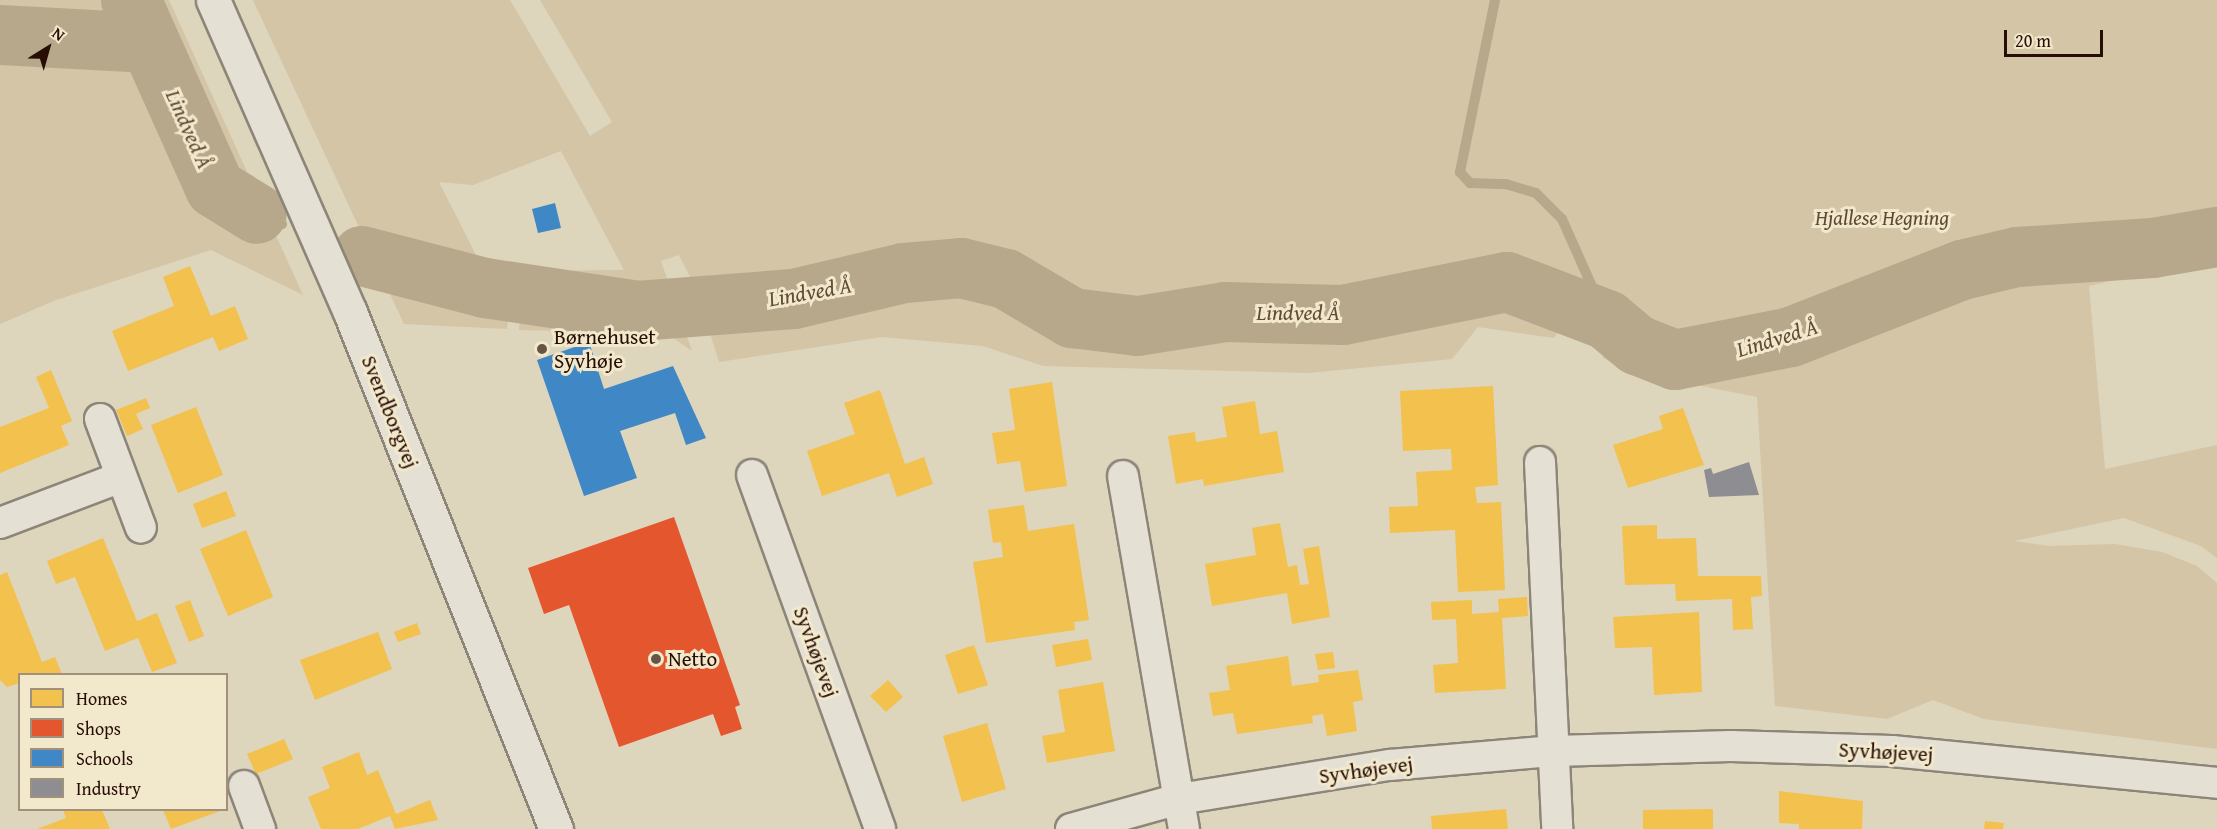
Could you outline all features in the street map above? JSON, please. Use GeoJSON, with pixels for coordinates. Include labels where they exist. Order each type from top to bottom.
{"type":"FeatureCollection","features":[{"type":"Feature","properties":{"kind":"main road","name":"Svendborgvej"},"geometry":{"type":"LineString","coordinates":[[213,0],[350,312],[556,829]]}},
{"type":"Feature","properties":{"kind":"street"},"geometry":{"type":"LineString","coordinates":[[100,419],[141,528]]}},
{"type":"Feature","properties":{"kind":"street"},"geometry":{"type":"LineString","coordinates":[[1540,462],[1557,829]]}},
{"type":"Feature","properties":{"kind":"street","name":"Syvhøjevej"},"geometry":{"type":"LineString","coordinates":[[752,475],[880,829]]}},
{"type":"Feature","properties":{"kind":"street"},"geometry":{"type":"LineString","coordinates":[[1123,476],[1184,829]]}},
{"type":"Feature","properties":{"kind":"street"},"geometry":{"type":"LineString","coordinates":[[0,523],[121,477]]}},
{"type":"Feature","properties":{"kind":"street","name":"Syvhøjevej"},"geometry":{"type":"LineString","coordinates":[[1071,829],[1179,799],[1390,765],[1554,751],[1731,746],[1892,751],[2217,783]]}},
{"type":"Feature","properties":{"kind":"street"},"geometry":{"type":"LineString","coordinates":[[244,786],[260,829]]}},
{"type":"Feature","properties":{"kind":"green space"},"geometry":{"type":"Polygon","coordinates":[[[0,0],[169,0],[303,295],[211,250],[56,300],[0,324],[0,0]]]}},
{"type":"Feature","properties":{"kind":"green space","name":"Hjallese Hegning"},"geometry":{"type":"Polygon","coordinates":[[[253,0],[510,0],[590,136],[612,122],[540,0],[2217,0],[2217,257],[2089,286],[2105,469],[2217,445],[2217,558],[2201,546],[2124,518],[2014,541],[2049,546],[2115,544],[2162,552],[2197,566],[2217,583],[2217,749],[1984,719],[1933,700],[1887,719],[1775,706],[1757,397],[1630,372],[1603,358],[1592,321],[1570,314],[1554,338],[1478,327],[1452,359],[1309,373],[1043,366],[983,346],[882,337],[719,362],[697,291],[679,255],[661,261],[692,351],[666,333],[519,330],[524,271],[624,270],[561,151],[473,185],[439,182],[478,259],[513,269],[507,329],[404,324],[253,0]]]}},
{"type":"Feature","properties":{"kind":"building: Homes"},"geometry":{"type":"Polygon","coordinates":[[[190,266],[211,316],[235,306],[248,339],[219,351],[213,337],[128,371],[112,331],[174,306],[163,277],[190,266]]]}},
{"type":"Feature","properties":{"kind":"building: Homes"},"geometry":{"type":"Polygon","coordinates":[[[51,370],[72,421],[61,426],[69,445],[0,473],[0,427],[49,408],[36,377],[51,370]]]}},
{"type":"Feature","properties":{"kind":"building: Homes"},"geometry":{"type":"Polygon","coordinates":[[[1052,382],[1067,486],[1025,492],[1020,461],[997,464],[992,433],[1015,430],[1009,389],[1052,382]]]}},
{"type":"Feature","properties":{"kind":"building: Homes"},"geometry":{"type":"Polygon","coordinates":[[[1493,386],[1498,485],[1475,487],[1477,503],[1501,502],[1505,590],[1458,592],[1455,530],[1390,533],[1389,507],[1418,506],[1416,472],[1452,470],[1451,449],[1403,451],[1400,391],[1493,386]]]}},
{"type":"Feature","properties":{"kind":"building: Homes"},"geometry":{"type":"Polygon","coordinates":[[[880,390],[905,464],[924,457],[933,484],[897,497],[889,473],[822,496],[807,451],[855,434],[844,403],[880,390]]]}},
{"type":"Feature","properties":{"kind":"building: Homes"},"geometry":{"type":"Polygon","coordinates":[[[146,398],[150,408],[136,414],[143,429],[127,436],[116,410],[146,398]]]}},
{"type":"Feature","properties":{"kind":"building: Homes"},"geometry":{"type":"Polygon","coordinates":[[[1255,401],[1260,434],[1277,431],[1284,472],[1204,486],[1203,479],[1176,484],[1168,436],[1195,432],[1196,442],[1227,437],[1222,407],[1255,401]]]}},
{"type":"Feature","properties":{"kind":"building: Homes"},"geometry":{"type":"Polygon","coordinates":[[[196,407],[223,475],[178,493],[151,425],[196,407]]]}},
{"type":"Feature","properties":{"kind":"building: Homes"},"geometry":{"type":"Polygon","coordinates":[[[1683,408],[1704,465],[1628,488],[1613,445],[1663,429],[1659,416],[1683,408]]]}},
{"type":"Feature","properties":{"kind":"building: Homes"},"geometry":{"type":"Polygon","coordinates":[[[226,491],[236,516],[202,528],[193,504],[226,491]]]}},
{"type":"Feature","properties":{"kind":"building: Homes"},"geometry":{"type":"Polygon","coordinates":[[[1024,505],[1028,531],[1074,524],[1089,620],[1074,622],[1075,630],[986,643],[973,562],[1003,557],[1001,542],[993,543],[988,510],[1024,505]]]}},
{"type":"Feature","properties":{"kind":"building: Homes"},"geometry":{"type":"Polygon","coordinates":[[[1280,523],[1288,567],[1297,565],[1300,585],[1309,584],[1303,549],[1319,546],[1330,617],[1292,624],[1287,593],[1212,606],[1205,564],[1256,555],[1252,528],[1280,523]]]}},
{"type":"Feature","properties":{"kind":"building: Homes"},"geometry":{"type":"Polygon","coordinates":[[[1657,525],[1657,539],[1696,538],[1698,576],[1761,576],[1762,596],[1751,597],[1753,629],[1733,630],[1732,599],[1676,601],[1675,584],[1625,585],[1622,526],[1657,525]]]}},
{"type":"Feature","properties":{"kind":"building: Homes"},"geometry":{"type":"Polygon","coordinates":[[[246,530],[273,597],[228,616],[200,549],[246,530]]]}},
{"type":"Feature","properties":{"kind":"building: Homes"},"geometry":{"type":"Polygon","coordinates":[[[103,538],[137,621],[157,613],[177,663],[152,672],[138,638],[105,651],[75,577],[56,584],[47,561],[103,538]]]}},
{"type":"Feature","properties":{"kind":"building: Homes"},"geometry":{"type":"Polygon","coordinates":[[[7,572],[42,662],[55,657],[62,673],[18,673],[18,684],[7,687],[0,680],[0,575],[7,572]]]}},
{"type":"Feature","properties":{"kind":"building: Homes"},"geometry":{"type":"Polygon","coordinates":[[[1527,597],[1528,616],[1502,618],[1506,689],[1435,693],[1433,665],[1458,663],[1456,619],[1432,620],[1431,602],[1472,600],[1472,614],[1499,612],[1498,599],[1527,597]]]}},
{"type":"Feature","properties":{"kind":"building: Homes"},"geometry":{"type":"Polygon","coordinates":[[[190,600],[204,636],[189,642],[175,606],[190,600]]]}},
{"type":"Feature","properties":{"kind":"building: Homes"},"geometry":{"type":"Polygon","coordinates":[[[1699,612],[1702,692],[1654,695],[1652,647],[1615,648],[1613,617],[1699,612]]]}},
{"type":"Feature","properties":{"kind":"building: Homes"},"geometry":{"type":"Polygon","coordinates":[[[417,623],[421,634],[398,642],[394,632],[417,623]]]}},
{"type":"Feature","properties":{"kind":"building: Homes"},"geometry":{"type":"Polygon","coordinates":[[[378,632],[392,669],[315,700],[300,660],[378,632]]]}},
{"type":"Feature","properties":{"kind":"building: Homes"},"geometry":{"type":"Polygon","coordinates":[[[1088,639],[1092,660],[1056,667],[1052,645],[1088,639]]]}},
{"type":"Feature","properties":{"kind":"building: Homes"},"geometry":{"type":"Polygon","coordinates":[[[974,645],[988,685],[958,694],[945,655],[974,645]]]}},
{"type":"Feature","properties":{"kind":"building: Homes"},"geometry":{"type":"Polygon","coordinates":[[[1333,652],[1335,668],[1318,670],[1315,654],[1333,652]]]}},
{"type":"Feature","properties":{"kind":"building: Homes"},"geometry":{"type":"Polygon","coordinates":[[[1288,656],[1292,686],[1319,682],[1318,675],[1358,670],[1363,700],[1353,702],[1357,731],[1327,736],[1323,714],[1312,716],[1313,723],[1237,734],[1233,713],[1213,716],[1209,693],[1230,690],[1226,666],[1288,656]]]}},
{"type":"Feature","properties":{"kind":"building: Homes"},"geometry":{"type":"Polygon","coordinates":[[[888,680],[903,697],[886,712],[870,696],[888,680]]]}},
{"type":"Feature","properties":{"kind":"building: Homes"},"geometry":{"type":"Polygon","coordinates":[[[1103,682],[1115,751],[1047,763],[1042,736],[1065,732],[1058,690],[1103,682]]]}},
{"type":"Feature","properties":{"kind":"building: Homes"},"geometry":{"type":"Polygon","coordinates":[[[987,723],[1006,789],[962,802],[943,736],[987,723]]]}},
{"type":"Feature","properties":{"kind":"building: Homes"},"geometry":{"type":"Polygon","coordinates":[[[284,739],[293,759],[256,774],[247,754],[284,739]]]}},
{"type":"Feature","properties":{"kind":"building: Homes"},"geometry":{"type":"Polygon","coordinates":[[[359,752],[367,775],[378,770],[396,814],[430,800],[438,820],[395,829],[390,816],[358,829],[321,829],[308,797],[330,788],[322,767],[359,752]]]}},
{"type":"Feature","properties":{"kind":"building: Homes"},"geometry":{"type":"Polygon","coordinates":[[[1779,791],[1863,801],[1862,829],[1799,829],[1799,824],[1779,823],[1779,791]]]}},
{"type":"Feature","properties":{"kind":"building: Homes"},"geometry":{"type":"Polygon","coordinates":[[[1506,809],[1508,829],[1432,829],[1431,816],[1506,809]]]}},
{"type":"Feature","properties":{"kind":"building: Homes"},"geometry":{"type":"Polygon","coordinates":[[[1713,809],[1713,829],[1643,829],[1643,810],[1713,809]]]}},
{"type":"Feature","properties":{"kind":"building: Homes"},"geometry":{"type":"Polygon","coordinates":[[[63,811],[102,811],[110,829],[37,829],[66,818],[63,811]]]}},
{"type":"Feature","properties":{"kind":"building: Homes"},"geometry":{"type":"Polygon","coordinates":[[[163,811],[220,811],[171,829],[163,811]]]}},
{"type":"Feature","properties":{"kind":"building: Homes"},"geometry":{"type":"Polygon","coordinates":[[[1985,821],[2004,823],[2003,829],[1984,829],[1985,821]]]}},
{"type":"Feature","properties":{"kind":"building: Shops","name":"Netto"},"geometry":{"type":"Polygon","coordinates":[[[674,517],[740,705],[735,707],[742,729],[721,736],[713,714],[619,747],[569,605],[544,614],[528,568],[674,517]]]}},
{"type":"Feature","properties":{"kind":"building: Schools"},"geometry":{"type":"Polygon","coordinates":[[[555,203],[561,228],[538,233],[532,209],[555,203]]]}},
{"type":"Feature","properties":{"kind":"building: Schools"},"geometry":{"type":"Polygon","coordinates":[[[589,342],[604,389],[673,366],[706,438],[686,445],[675,413],[620,431],[637,478],[584,496],[537,360],[589,342]]]}},
{"type":"Feature","properties":{"kind":"building: Industry"},"geometry":{"type":"Polygon","coordinates":[[[1749,462],[1759,495],[1709,497],[1704,470],[1711,468],[1713,474],[1749,462]]]}},
{"type":"Feature","properties":{"kind":"waterway","name":"Lindved Å"},"geometry":{"type":"LineString","coordinates":[[131,0],[215,188],[257,214]]}},
{"type":"Feature","properties":{"kind":"waterway"},"geometry":{"type":"LineString","coordinates":[[1495,0],[1460,172],[1470,183],[1506,184],[1536,193],[1562,219],[1607,320]]}},
{"type":"Feature","properties":{"kind":"waterway"},"geometry":{"type":"LineString","coordinates":[[0,35],[149,43]]}},
{"type":"Feature","properties":{"kind":"waterway","name":"Lindved Å"},"geometry":{"type":"LineString","coordinates":[[257,214],[282,224]]}},
{"type":"Feature","properties":{"kind":"waterway","name":"Lindved Å"},"geometry":{"type":"LineString","coordinates":[[362,256],[485,288],[638,311],[794,299],[904,273],[961,268],[1006,279],[1072,318],[1138,326],[1225,312],[1343,315],[1507,282],[1607,320],[1637,345],[1675,360],[1791,337],[1962,270],[2017,257],[2153,248],[2217,237]]}},
{"type":"Feature","properties":{"kind":"place","name":"Børnehuset Syvhøje"},"geometry":{"type":"Point","coordinates":[542,349]}},
{"type":"Feature","properties":{"kind":"place","name":"Netto"},"geometry":{"type":"Point","coordinates":[656,659]}}]}
